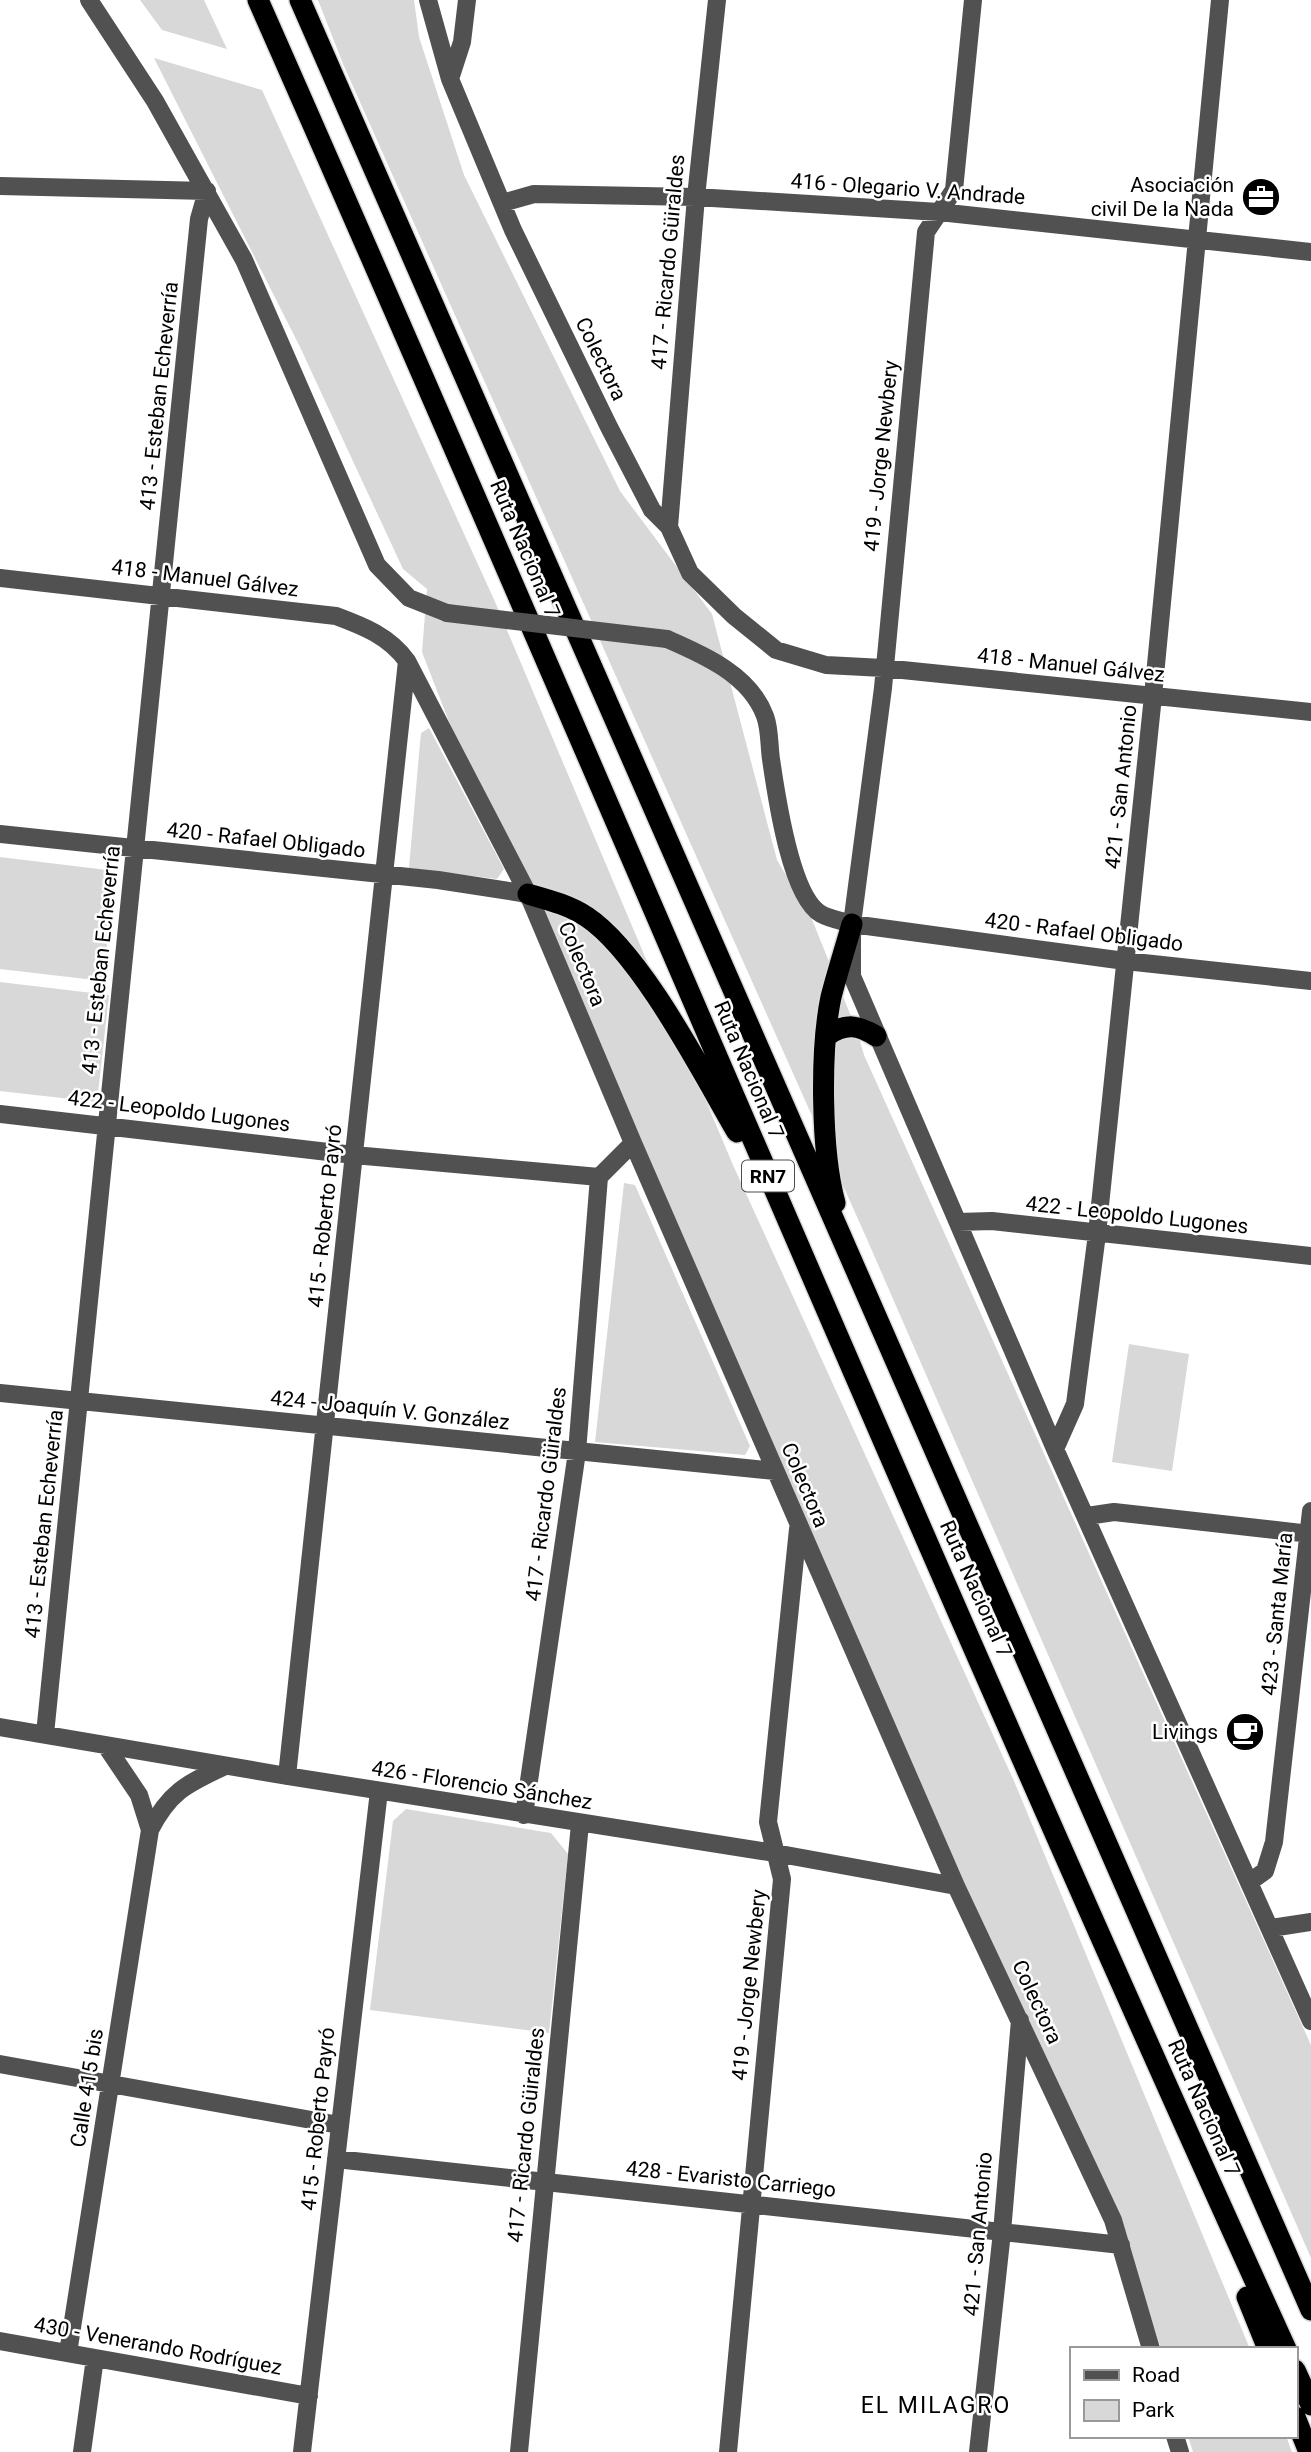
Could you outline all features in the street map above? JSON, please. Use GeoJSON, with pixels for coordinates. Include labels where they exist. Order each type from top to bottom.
{"type":"FeatureCollection","features":[{"type":"Feature","properties":{"kind":"highway","name":"Ruta Nacional 7"},"geometry":{"type":"LineString","coordinates":[[258,0],[422,370],[785,1217],[1196,2153],[1285,2347]]}},
{"type":"Feature","properties":{"kind":"highway","name":"Ruta Nacional 7"},"geometry":{"type":"LineString","coordinates":[[299,0],[1311,2311]]}},
{"type":"Feature","properties":{"kind":"highway"},"geometry":{"type":"LineString","coordinates":[[528,894],[566,905],[589,918],[630,959],[715,1094],[785,1217]]}},
{"type":"Feature","properties":{"kind":"highway"},"geometry":{"type":"LineString","coordinates":[[850,1259],[831,1188],[826,1146],[831,1000],[852,924]]}},
{"type":"Feature","properties":{"kind":"highway"},"geometry":{"type":"LineString","coordinates":[[828,1035],[841,1027],[850,1026],[862,1028],[876,1036]]}},
{"type":"Feature","properties":{"kind":"highway"},"geometry":{"type":"LineString","coordinates":[[1238,2146],[1311,2277]]}},
{"type":"Feature","properties":{"kind":"highway"},"geometry":{"type":"LineString","coordinates":[[1196,2153],[1235,2267],[1267,2347]]}},
{"type":"Feature","properties":{"kind":"highway"},"geometry":{"type":"LineString","coordinates":[[1297,2374],[1311,2405]]}},
{"type":"Feature","properties":{"kind":"highway"},"geometry":{"type":"LineString","coordinates":[[1297,2422],[1309,2452]]}},
{"type":"Feature","properties":{"kind":"street"},"geometry":{"type":"LineString","coordinates":[[89,0],[155,101],[207,191]]}},
{"type":"Feature","properties":{"kind":"street","name":"Colectora"},"geometry":{"type":"LineString","coordinates":[[428,0],[450,79],[502,203],[609,427],[652,510],[668,527],[690,573],[734,617],[776,650],[826,665]]}},
{"type":"Feature","properties":{"kind":"street"},"geometry":{"type":"LineString","coordinates":[[450,79],[462,42],[467,0]]}},
{"type":"Feature","properties":{"kind":"street","name":"417 - Ricardo Güiraldes"},"geometry":{"type":"LineString","coordinates":[[668,527],[716,0]]}},
{"type":"Feature","properties":{"kind":"street","name":"419 - Jorge Newbery"},"geometry":{"type":"LineString","coordinates":[[852,924],[883,668],[926,232],[954,190],[973,0]]}},
{"type":"Feature","properties":{"kind":"street","name":"421 - San Antonio"},"geometry":{"type":"LineString","coordinates":[[1055,1449],[1075,1404],[1097,1234],[1153,696],[1195,237],[1220,0]]}},
{"type":"Feature","properties":{"kind":"street"},"geometry":{"type":"LineString","coordinates":[[0,186],[207,191]]}},
{"type":"Feature","properties":{"kind":"street","name":"413 - Esteban Echeverría"},"geometry":{"type":"LineString","coordinates":[[45,1734],[200,219],[207,191]]}},
{"type":"Feature","properties":{"kind":"street","name":"420 - Rafael Obligado"},"geometry":{"type":"LineString","coordinates":[[207,191],[244,260],[377,565],[409,598],[447,613],[667,639],[696,652],[740,678],[765,716],[776,799],[790,858],[806,897],[820,914],[852,924],[1125,961],[1311,981]]}},
{"type":"Feature","properties":{"kind":"street","name":"416 - Olegario V. Andrade"},"geometry":{"type":"LineString","coordinates":[[502,203],[534,194],[696,197],[939,212],[1195,237],[1311,252]]}},
{"type":"Feature","properties":{"kind":"street","name":"418 - Manuel Gálvez"},"geometry":{"type":"LineString","coordinates":[[0,578],[336,616],[377,633],[402,654]]}},
{"type":"Feature","properties":{"kind":"street","name":"Colectora"},"geometry":{"type":"LineString","coordinates":[[402,654],[528,894],[798,1525],[957,1886],[1088,2164],[1121,2245],[1150,2347]]}},
{"type":"Feature","properties":{"kind":"street","name":"415 - Roberto Payró"},"geometry":{"type":"LineString","coordinates":[[287,1776],[354,1155],[402,654]]}},
{"type":"Feature","properties":{"kind":"street","name":"418 - Manuel Gálvez"},"geometry":{"type":"LineString","coordinates":[[826,665],[883,668],[1311,712]]}},
{"type":"Feature","properties":{"kind":"street","name":"420 - Rafael Obligado"},"geometry":{"type":"LineString","coordinates":[[0,834],[528,894]]}},
{"type":"Feature","properties":{"kind":"street"},"geometry":{"type":"LineString","coordinates":[[852,924],[852,976],[876,1036],[1055,1449],[1251,1881],[1311,2021]]}},
{"type":"Feature","properties":{"kind":"street","name":"422 - Leopoldo Lugones"},"geometry":{"type":"LineString","coordinates":[[0,1114],[108,1124],[354,1155],[599,1177]]}},
{"type":"Feature","properties":{"kind":"street"},"geometry":{"type":"LineString","coordinates":[[599,1177],[633,1143]]}},
{"type":"Feature","properties":{"kind":"street","name":"417 - Ricardo Güiraldes"},"geometry":{"type":"LineString","coordinates":[[524,1815],[577,1452],[599,1177]]}},
{"type":"Feature","properties":{"kind":"street","name":"422 - Leopoldo Lugones"},"geometry":{"type":"LineString","coordinates":[[958,1222],[992,1221],[1311,1256]]}},
{"type":"Feature","properties":{"kind":"street","name":"424 - Joaquín V. González"},"geometry":{"type":"LineString","coordinates":[[0,1393],[775,1471]]}},
{"type":"Feature","properties":{"kind":"street","name":"423 - Santa María"},"geometry":{"type":"LineString","coordinates":[[1251,1881],[1265,1871],[1274,1842],[1311,1511]]}},
{"type":"Feature","properties":{"kind":"street"},"geometry":{"type":"LineString","coordinates":[[1087,1516],[1114,1512],[1310,1534]]}},
{"type":"Feature","properties":{"kind":"street","name":"419 - Jorge Newbery"},"geometry":{"type":"LineString","coordinates":[[728,2452],[782,1880],[768,1822],[798,1525]]}},
{"type":"Feature","properties":{"kind":"street","name":"426 - Florencio Sánchez"},"geometry":{"type":"LineString","coordinates":[[0,1727],[524,1815],[775,1853],[957,1886]]}},
{"type":"Feature","properties":{"kind":"street","name":"Calle 415 bis"},"geometry":{"type":"LineString","coordinates":[[106,1746],[139,1795],[150,1830]]}},
{"type":"Feature","properties":{"kind":"street","name":"Calle 415 bis"},"geometry":{"type":"LineString","coordinates":[[68,2353],[150,1830],[163,1805],[178,1791],[225,1766]]}},
{"type":"Feature","properties":{"kind":"street","name":"415 - Roberto Payró"},"geometry":{"type":"LineString","coordinates":[[302,2452],[379,1791]]}},
{"type":"Feature","properties":{"kind":"street","name":"417 - Ricardo Güiraldes"},"geometry":{"type":"LineString","coordinates":[[519,2452],[543,2182],[580,1824]]}},
{"type":"Feature","properties":{"kind":"street"},"geometry":{"type":"LineString","coordinates":[[1271,1928],[1311,1922]]}},
{"type":"Feature","properties":{"kind":"street","name":"421 - San Antonio"},"geometry":{"type":"LineString","coordinates":[[978,2452],[1002,2232],[1020,2020]]}},
{"type":"Feature","properties":{"kind":"street"},"geometry":{"type":"LineString","coordinates":[[0,2064],[339,2125]]}},
{"type":"Feature","properties":{"kind":"street","name":"428 - Evaristo Carriego"},"geometry":{"type":"LineString","coordinates":[[336,2159],[1121,2245]]}},
{"type":"Feature","properties":{"kind":"street","name":"430 - Venerando Rodríguez"},"geometry":{"type":"LineString","coordinates":[[0,2341],[309,2396]]}},
{"type":"Feature","properties":{"kind":"street"},"geometry":{"type":"LineString","coordinates":[[82,2452],[94,2358]]}},
{"type":"Feature","properties":{"kind":"green space"},"geometry":{"type":"Polygon","coordinates":[[[140,0],[204,0],[227,49],[162,30],[140,0]]]}},
{"type":"Feature","properties":{"kind":"green space"},"geometry":{"type":"Polygon","coordinates":[[[318,0],[414,0],[419,37],[464,175],[620,491],[712,614],[777,860],[811,917],[864,1055],[1311,2045],[1311,2258],[866,1237],[343,64],[318,0]]]}},
{"type":"Feature","properties":{"kind":"green space"},"geometry":{"type":"Polygon","coordinates":[[[154,58],[262,90],[496,604],[733,1165],[1014,1781],[1249,2347],[1160,2347],[1120,2220],[988,1954],[453,732],[422,652],[427,589],[403,569],[300,347],[154,58]]]}},
{"type":"Feature","properties":{"kind":"green space"},"geometry":{"type":"Polygon","coordinates":[[[429,728],[504,869],[497,879],[409,868],[421,733],[429,728]]]}},
{"type":"Feature","properties":{"kind":"green space"},"geometry":{"type":"Polygon","coordinates":[[[0,857],[115,871],[103,981],[0,969],[0,857]]]}},
{"type":"Feature","properties":{"kind":"green space"},"geometry":{"type":"Polygon","coordinates":[[[0,982],[109,995],[97,1102],[0,1091],[0,982]]]}},
{"type":"Feature","properties":{"kind":"green space"},"geometry":{"type":"Polygon","coordinates":[[[624,1183],[635,1185],[750,1446],[745,1455],[595,1442],[624,1183]]]}},
{"type":"Feature","properties":{"kind":"green space"},"geometry":{"type":"Polygon","coordinates":[[[1129,1344],[1189,1354],[1172,1471],[1112,1462],[1129,1344]]]}},
{"type":"Feature","properties":{"kind":"green space"},"geometry":{"type":"Polygon","coordinates":[[[406,1809],[551,1833],[568,1854],[549,2033],[370,2010],[393,1821],[406,1809]]]}},
{"type":"Feature","properties":{"kind":"green space"},"geometry":{"type":"Polygon","coordinates":[[[1189,2438],[1287,2438],[1292,2452],[1193,2452],[1189,2438]]]}},
{"type":"Feature","properties":{"kind":"place","name":"Asociación civil De la Nada"},"geometry":{"type":"Point","coordinates":[1261,197]}},
{"type":"Feature","properties":{"kind":"place","name":"Livings"},"geometry":{"type":"Point","coordinates":[1245,1732]}},
{"type":"Feature","properties":{"kind":"district","name":"EL MILAGRO"},"geometry":{"type":"Point","coordinates":[936,2405]}}]}
